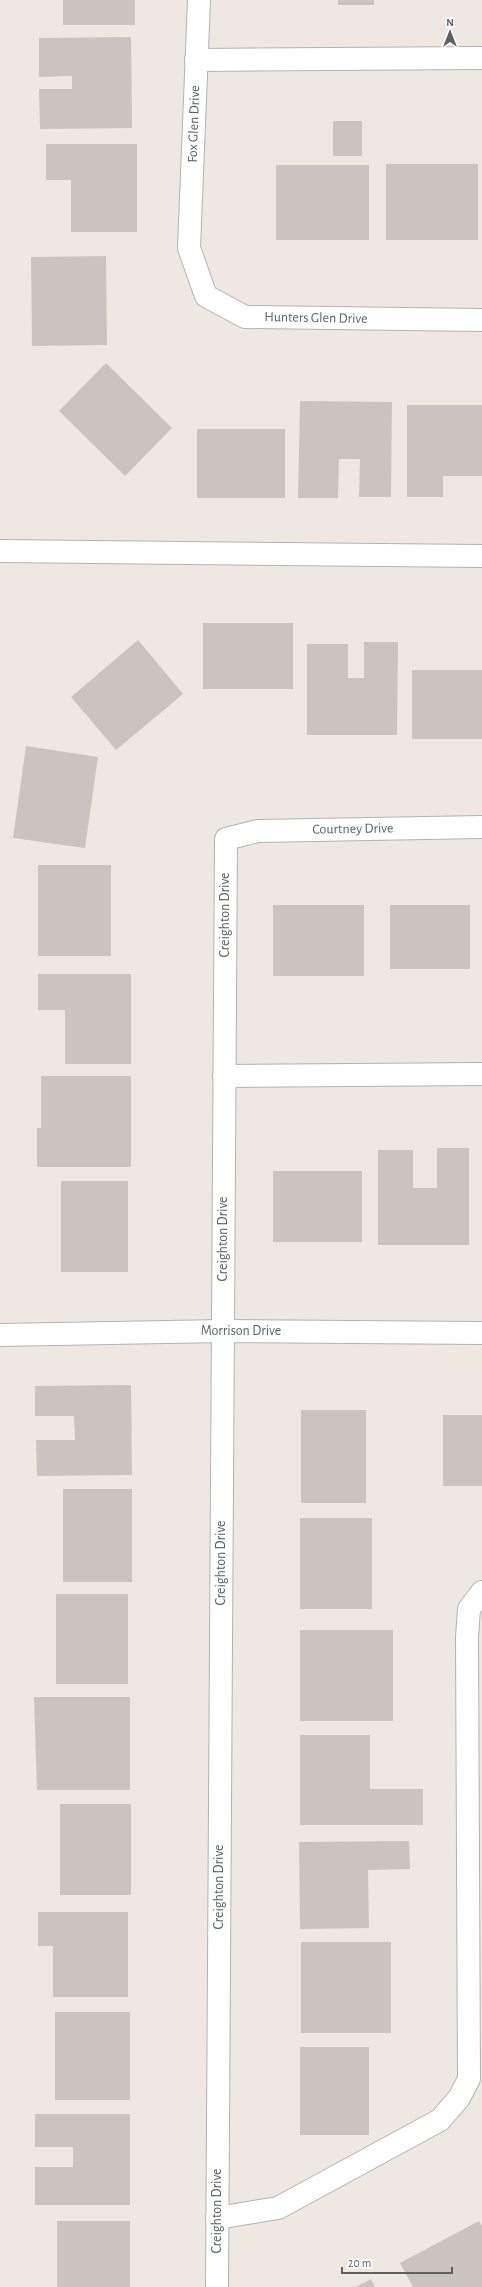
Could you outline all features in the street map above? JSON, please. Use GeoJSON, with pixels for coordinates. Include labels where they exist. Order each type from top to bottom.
{"type":"FeatureCollection","features":[{"type":"Feature","properties":{"kind":"street","name":"Fox Glen Drive"},"geometry":{"type":"LineString","coordinates":[[189,248],[199,0]]}},
{"type":"Feature","properties":{"kind":"street"},"geometry":{"type":"LineString","coordinates":[[196,60],[482,58]]}},
{"type":"Feature","properties":{"kind":"street","name":"Hunters Glen Drive"},"geometry":{"type":"LineString","coordinates":[[189,248],[206,296],[245,317],[482,320]]}},
{"type":"Feature","properties":{"kind":"street"},"geometry":{"type":"LineString","coordinates":[[0,551],[482,556]]}},
{"type":"Feature","properties":{"kind":"street","name":"Courtney Drive"},"geometry":{"type":"LineString","coordinates":[[226,839],[258,831],[482,826]]}},
{"type":"Feature","properties":{"kind":"street","name":"Creighton Drive"},"geometry":{"type":"LineString","coordinates":[[217,2287],[226,839]]}},
{"type":"Feature","properties":{"kind":"street"},"geometry":{"type":"LineString","coordinates":[[224,1076],[482,1074]]}},
{"type":"Feature","properties":{"kind":"street","name":"Morrison Drive"},"geometry":{"type":"LineString","coordinates":[[0,1335],[223,1331],[482,1333]]}},
{"type":"Feature","properties":{"kind":"street"},"geometry":{"type":"LineString","coordinates":[[217,2218],[278,2208],[440,2120],[459,2098],[469,2079],[467,1637],[469,1609],[482,1592]]}},
{"type":"Feature","properties":{"kind":"building"},"geometry":{"type":"Polygon","coordinates":[[[63,0],[135,0],[135,25],[63,25],[63,0]]]}},
{"type":"Feature","properties":{"kind":"building"},"geometry":{"type":"Polygon","coordinates":[[[338,0],[374,0],[374,5],[338,5],[338,0]]]}},
{"type":"Feature","properties":{"kind":"building"},"geometry":{"type":"Polygon","coordinates":[[[131,37],[132,128],[40,129],[39,89],[72,89],[72,76],[39,77],[39,38],[131,37]]]}},
{"type":"Feature","properties":{"kind":"building"},"geometry":{"type":"Polygon","coordinates":[[[333,121],[362,121],[362,156],[333,156],[333,121]]]}},
{"type":"Feature","properties":{"kind":"building"},"geometry":{"type":"Polygon","coordinates":[[[46,144],[137,144],[137,232],[71,232],[71,180],[46,180],[46,144]]]}},
{"type":"Feature","properties":{"kind":"building"},"geometry":{"type":"Polygon","coordinates":[[[386,164],[478,164],[478,240],[386,240],[386,164]]]}},
{"type":"Feature","properties":{"kind":"building"},"geometry":{"type":"Polygon","coordinates":[[[276,165],[369,165],[369,240],[276,240],[276,165]]]}},
{"type":"Feature","properties":{"kind":"building"},"geometry":{"type":"Polygon","coordinates":[[[106,256],[107,345],[32,346],[31,257],[106,256]]]}},
{"type":"Feature","properties":{"kind":"building"},"geometry":{"type":"Polygon","coordinates":[[[106,363],[172,428],[125,476],[59,411],[106,363]]]}},
{"type":"Feature","properties":{"kind":"building"},"geometry":{"type":"Polygon","coordinates":[[[300,401],[392,402],[391,497],[359,497],[360,459],[339,459],[338,498],[298,498],[300,401]]]}},
{"type":"Feature","properties":{"kind":"building"},"geometry":{"type":"Polygon","coordinates":[[[407,405],[482,405],[482,476],[443,476],[443,497],[407,497],[407,405]]]}},
{"type":"Feature","properties":{"kind":"building"},"geometry":{"type":"Polygon","coordinates":[[[197,429],[285,429],[285,498],[197,498],[197,429]]]}},
{"type":"Feature","properties":{"kind":"building"},"geometry":{"type":"Polygon","coordinates":[[[203,623],[293,623],[293,689],[203,689],[203,623]]]}},
{"type":"Feature","properties":{"kind":"building"},"geometry":{"type":"Polygon","coordinates":[[[138,640],[183,694],[116,750],[71,697],[138,640]]]}},
{"type":"Feature","properties":{"kind":"building"},"geometry":{"type":"Polygon","coordinates":[[[364,642],[398,642],[397,735],[307,735],[307,644],[348,644],[348,678],[364,678],[364,642]]]}},
{"type":"Feature","properties":{"kind":"building"},"geometry":{"type":"Polygon","coordinates":[[[412,670],[482,670],[482,739],[412,739],[412,670]]]}},
{"type":"Feature","properties":{"kind":"building"},"geometry":{"type":"Polygon","coordinates":[[[26,746],[98,757],[85,848],[13,838],[26,746]]]}},
{"type":"Feature","properties":{"kind":"building"},"geometry":{"type":"Polygon","coordinates":[[[38,865],[111,865],[111,956],[38,956],[38,865]]]}},
{"type":"Feature","properties":{"kind":"building"},"geometry":{"type":"Polygon","coordinates":[[[273,905],[364,905],[364,976],[273,976],[273,905]]]}},
{"type":"Feature","properties":{"kind":"building"},"geometry":{"type":"Polygon","coordinates":[[[390,905],[470,905],[470,969],[390,969],[390,905]]]}},
{"type":"Feature","properties":{"kind":"building"},"geometry":{"type":"Polygon","coordinates":[[[38,974],[131,974],[131,1064],[65,1064],[65,1010],[38,1010],[38,974]]]}},
{"type":"Feature","properties":{"kind":"building"},"geometry":{"type":"Polygon","coordinates":[[[41,1076],[131,1076],[131,1167],[37,1167],[37,1128],[41,1128],[41,1076]]]}},
{"type":"Feature","properties":{"kind":"building"},"geometry":{"type":"Polygon","coordinates":[[[437,1148],[469,1148],[469,1245],[378,1245],[378,1150],[413,1150],[413,1188],[437,1188],[437,1148]]]}},
{"type":"Feature","properties":{"kind":"building"},"geometry":{"type":"Polygon","coordinates":[[[273,1171],[362,1171],[362,1242],[273,1242],[273,1171]]]}},
{"type":"Feature","properties":{"kind":"building"},"geometry":{"type":"Polygon","coordinates":[[[61,1181],[128,1181],[128,1272],[61,1272],[61,1181]]]}},
{"type":"Feature","properties":{"kind":"building"},"geometry":{"type":"Polygon","coordinates":[[[131,1385],[132,1475],[37,1476],[36,1440],[75,1440],[74,1416],[35,1416],[35,1386],[131,1385]]]}},
{"type":"Feature","properties":{"kind":"building"},"geometry":{"type":"Polygon","coordinates":[[[301,1410],[366,1410],[366,1503],[301,1503],[301,1410]]]}},
{"type":"Feature","properties":{"kind":"building"},"geometry":{"type":"Polygon","coordinates":[[[443,1415],[482,1415],[482,1486],[443,1486],[443,1415]]]}},
{"type":"Feature","properties":{"kind":"building"},"geometry":{"type":"Polygon","coordinates":[[[63,1489],[132,1489],[132,1582],[63,1582],[63,1489]]]}},
{"type":"Feature","properties":{"kind":"building"},"geometry":{"type":"Polygon","coordinates":[[[300,1518],[372,1518],[372,1609],[300,1609],[300,1518]]]}},
{"type":"Feature","properties":{"kind":"building"},"geometry":{"type":"Polygon","coordinates":[[[56,1594],[128,1594],[128,1684],[56,1684],[56,1594]]]}},
{"type":"Feature","properties":{"kind":"building"},"geometry":{"type":"Polygon","coordinates":[[[300,1630],[393,1630],[393,1721],[300,1721],[300,1630]]]}},
{"type":"Feature","properties":{"kind":"building"},"geometry":{"type":"Polygon","coordinates":[[[34,1697],[130,1697],[130,1790],[37,1790],[34,1697]]]}},
{"type":"Feature","properties":{"kind":"building"},"geometry":{"type":"Polygon","coordinates":[[[300,1735],[370,1735],[370,1789],[423,1789],[423,1825],[300,1825],[300,1735]]]}},
{"type":"Feature","properties":{"kind":"building"},"geometry":{"type":"Polygon","coordinates":[[[60,1804],[131,1804],[131,1895],[60,1895],[60,1804]]]}},
{"type":"Feature","properties":{"kind":"building"},"geometry":{"type":"Polygon","coordinates":[[[409,1841],[410,1869],[368,1870],[369,1928],[300,1929],[299,1842],[409,1841]]]}},
{"type":"Feature","properties":{"kind":"building"},"geometry":{"type":"Polygon","coordinates":[[[38,1912],[128,1912],[128,1997],[53,1997],[53,1946],[38,1946],[38,1912]]]}},
{"type":"Feature","properties":{"kind":"building"},"geometry":{"type":"Polygon","coordinates":[[[301,1942],[391,1942],[391,2033],[301,2033],[301,1942]]]}},
{"type":"Feature","properties":{"kind":"building"},"geometry":{"type":"Polygon","coordinates":[[[55,2012],[130,2012],[130,2100],[55,2100],[55,2012]]]}},
{"type":"Feature","properties":{"kind":"building"},"geometry":{"type":"Polygon","coordinates":[[[300,2047],[369,2047],[369,2135],[300,2135],[300,2047]]]}},
{"type":"Feature","properties":{"kind":"building"},"geometry":{"type":"Polygon","coordinates":[[[35,2114],[130,2114],[130,2205],[35,2205],[35,2167],[73,2167],[73,2147],[35,2147],[35,2114]]]}},
{"type":"Feature","properties":{"kind":"building"},"geometry":{"type":"Polygon","coordinates":[[[57,2221],[130,2221],[130,2287],[57,2287],[57,2221]]]}},
{"type":"Feature","properties":{"kind":"building"},"geometry":{"type":"Polygon","coordinates":[[[479,2221],[482,2226],[482,2287],[413,2287],[400,2263],[479,2221]]]}},
{"type":"Feature","properties":{"kind":"building"},"geometry":{"type":"Polygon","coordinates":[[[371,2279],[375,2287],[356,2287],[371,2279]]]}}]}
